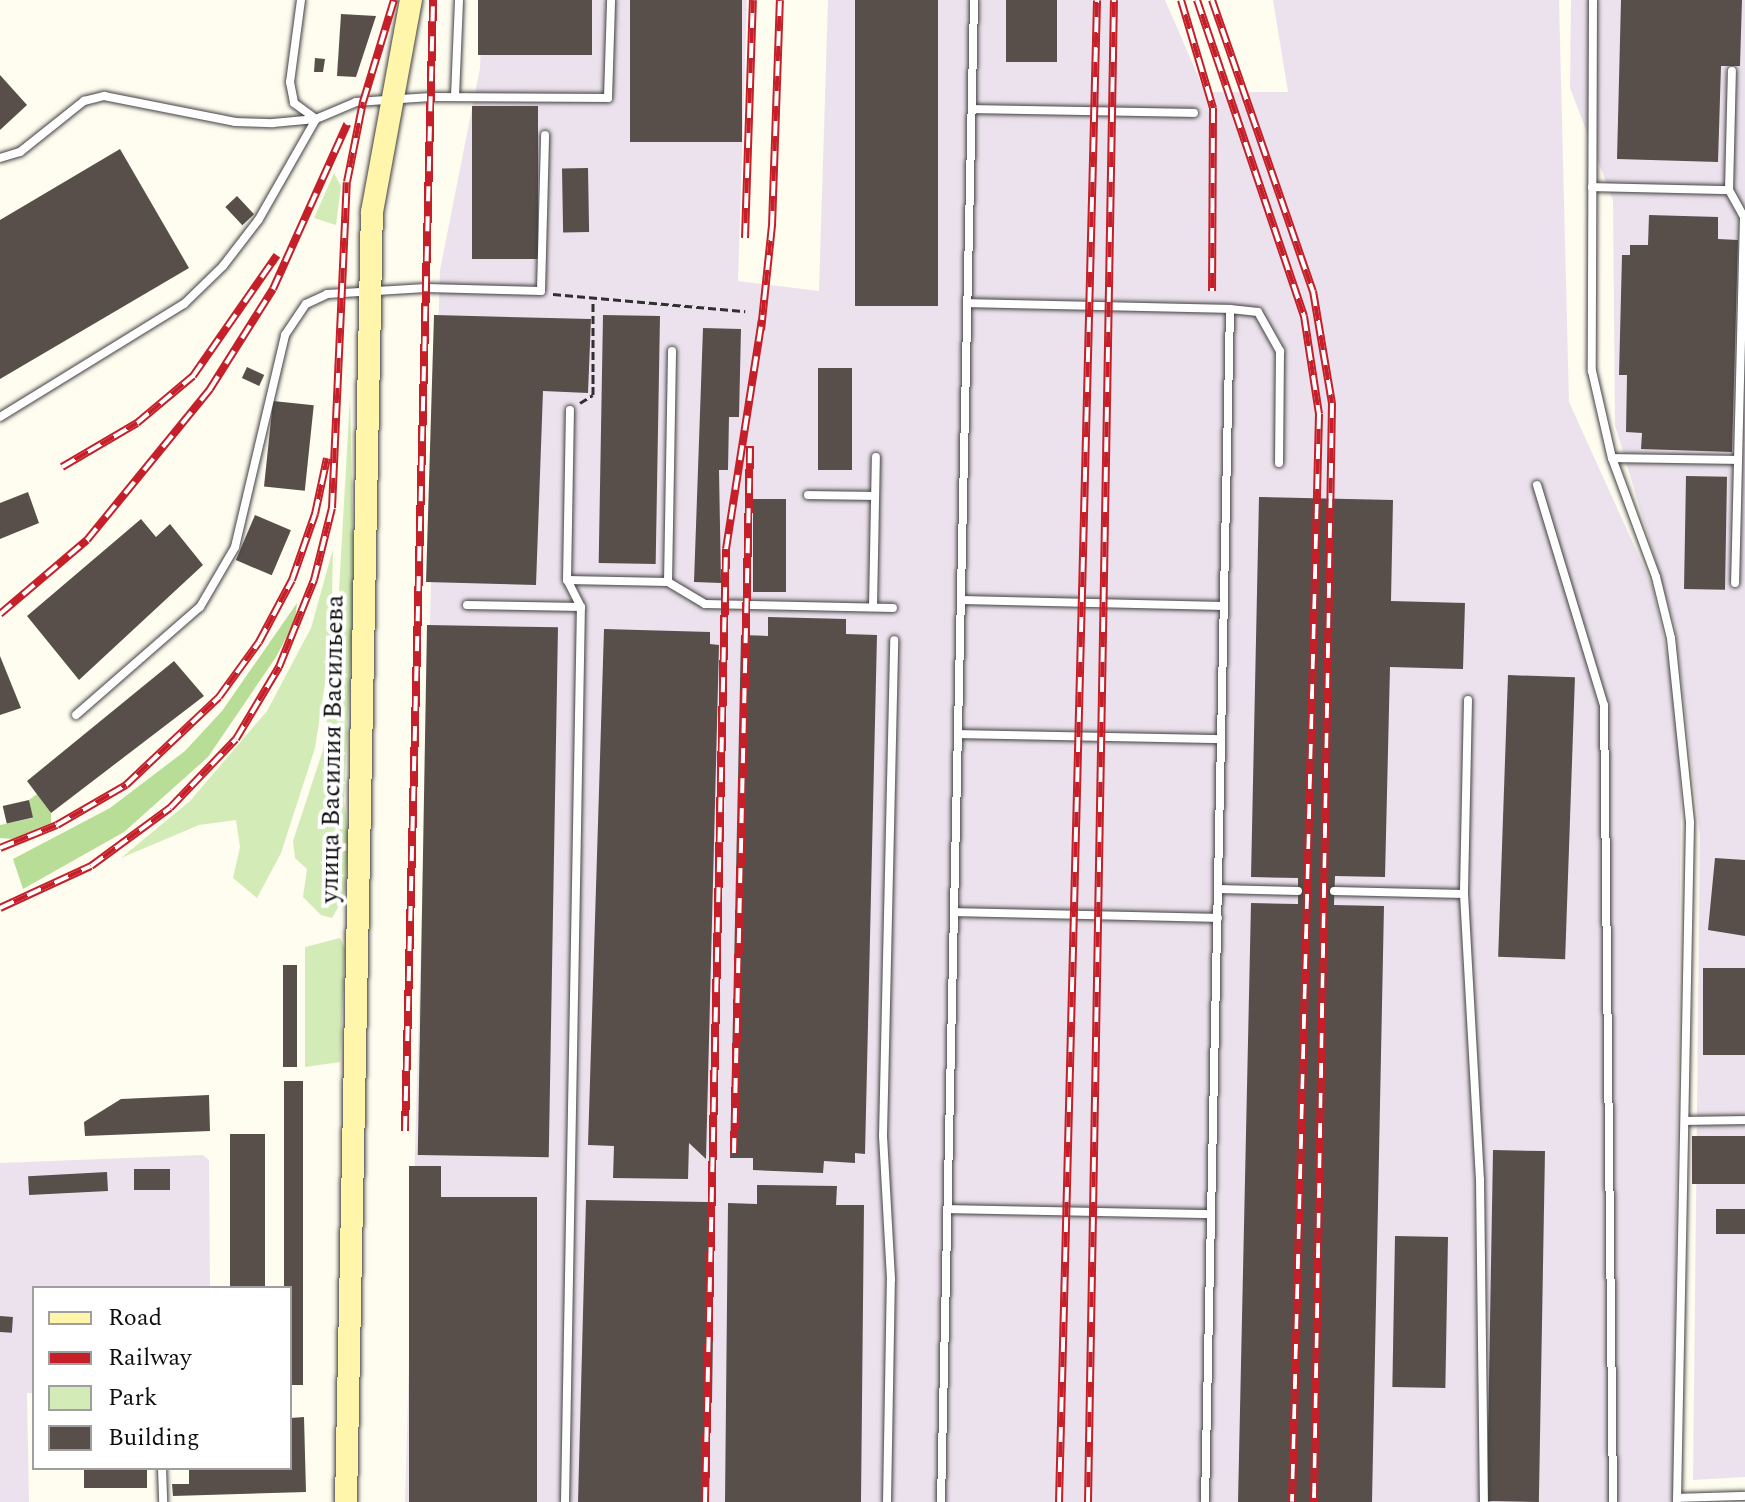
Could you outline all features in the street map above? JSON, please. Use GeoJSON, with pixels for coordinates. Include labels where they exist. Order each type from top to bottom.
{"type":"FeatureCollection","features":[{"type":"Feature","properties":{"kind":"main road","name":"улица Василия Васильева"},"geometry":{"type":"LineString","coordinates":[[346,1502],[370,292],[375,174],[411,0]]}},
{"type":"Feature","properties":{"kind":"lane"},"geometry":{"type":"LineString","coordinates":[[301,0],[290,82],[294,103],[316,119]]}},
{"type":"Feature","properties":{"kind":"lane"},"geometry":{"type":"LineString","coordinates":[[455,96],[459,0]]}},
{"type":"Feature","properties":{"kind":"lane"},"geometry":{"type":"LineString","coordinates":[[0,158],[20,152],[84,101],[104,96],[235,122],[316,119],[340,106],[389,100],[455,96],[608,98],[611,0]]}},
{"type":"Feature","properties":{"kind":"lane"},"geometry":{"type":"LineString","coordinates":[[941,1502],[974,0]]}},
{"type":"Feature","properties":{"kind":"lane"},"geometry":{"type":"LineString","coordinates":[[1593,0],[1592,371],[1612,458],[1656,577],[1671,638],[1684,735],[1690,823],[1677,1500],[1745,1496]]}},
{"type":"Feature","properties":{"kind":"lane"},"geometry":{"type":"LineString","coordinates":[[1732,71],[1729,190],[1744,217],[1735,583]]}},
{"type":"Feature","properties":{"kind":"lane"},"geometry":{"type":"LineString","coordinates":[[972,109],[1194,113]]}},
{"type":"Feature","properties":{"kind":"lane"},"geometry":{"type":"LineString","coordinates":[[0,417],[184,304],[223,266],[259,219],[316,119]]}},
{"type":"Feature","properties":{"kind":"lane"},"geometry":{"type":"LineString","coordinates":[[76,715],[200,607],[235,547],[285,335],[306,304],[327,294],[541,291],[545,135]]}},
{"type":"Feature","properties":{"kind":"lane"},"geometry":{"type":"LineString","coordinates":[[1592,187],[1729,190]]}},
{"type":"Feature","properties":{"kind":"lane"},"geometry":{"type":"LineString","coordinates":[[967,303],[1258,312],[1280,351],[1279,463]]}},
{"type":"Feature","properties":{"kind":"lane"},"geometry":{"type":"LineString","coordinates":[[1205,1502],[1230,309]]}},
{"type":"Feature","properties":{"kind":"lane"},"geometry":{"type":"LineString","coordinates":[[668,582],[672,351]]}},
{"type":"Feature","properties":{"kind":"lane"},"geometry":{"type":"LineString","coordinates":[[565,1502],[581,607],[567,580],[570,410]]}},
{"type":"Feature","properties":{"kind":"lane"},"geometry":{"type":"LineString","coordinates":[[873,607],[876,457]]}},
{"type":"Feature","properties":{"kind":"lane"},"geometry":{"type":"LineString","coordinates":[[1612,458],[1738,460]]}},
{"type":"Feature","properties":{"kind":"lane"},"geometry":{"type":"LineString","coordinates":[[1537,485],[1604,705],[1613,1502]]}},
{"type":"Feature","properties":{"kind":"lane"},"geometry":{"type":"LineString","coordinates":[[808,495],[875,496]]}},
{"type":"Feature","properties":{"kind":"lane"},"geometry":{"type":"LineString","coordinates":[[567,580],[668,582],[705,604],[893,608]]}},
{"type":"Feature","properties":{"kind":"lane"},"geometry":{"type":"LineString","coordinates":[[961,600],[1224,606]]}},
{"type":"Feature","properties":{"kind":"lane"},"geometry":{"type":"LineString","coordinates":[[467,605],[581,607]]}},
{"type":"Feature","properties":{"kind":"lane"},"geometry":{"type":"LineString","coordinates":[[887,1502],[891,1279],[883,1136],[894,640]]}},
{"type":"Feature","properties":{"kind":"lane"},"geometry":{"type":"LineString","coordinates":[[1468,700],[1464,894],[1480,1180],[1484,1502]]}},
{"type":"Feature","properties":{"kind":"lane"},"geometry":{"type":"LineString","coordinates":[[958,734],[1221,739]]}},
{"type":"Feature","properties":{"kind":"lane"},"geometry":{"type":"LineString","coordinates":[[1218,889],[1298,891]]}},
{"type":"Feature","properties":{"kind":"lane"},"geometry":{"type":"LineString","coordinates":[[1334,891],[1464,894]]}},
{"type":"Feature","properties":{"kind":"lane"},"geometry":{"type":"LineString","coordinates":[[954,912],[1218,918]]}},
{"type":"Feature","properties":{"kind":"lane"},"geometry":{"type":"LineString","coordinates":[[1685,1121],[1745,1120]]}},
{"type":"Feature","properties":{"kind":"lane"},"geometry":{"type":"LineString","coordinates":[[947,1209],[1211,1214]]}},
{"type":"Feature","properties":{"kind":"lane"},"geometry":{"type":"LineString","coordinates":[[162,1470],[163,1502]]}},
{"type":"Feature","properties":{"kind":"path"},"geometry":{"type":"LineString","coordinates":[[541,291],[593,300],[745,311]]}},
{"type":"Feature","properties":{"kind":"path"},"geometry":{"type":"LineString","coordinates":[[570,410],[593,395],[593,300]]}},
{"type":"Feature","properties":{"kind":"shaded area"},"geometry":{"type":"Polygon","coordinates":[[[483,0],[747,0],[738,281],[819,291],[828,0],[1165,0],[1205,92],[1288,92],[1273,0],[1559,0],[1569,402],[1652,585],[1675,690],[1681,796],[1673,1502],[405,1502],[440,270],[480,68],[483,0]]]}},
{"type":"Feature","properties":{"kind":"shaded area"},"geometry":{"type":"Polygon","coordinates":[[[1571,0],[1745,0],[1745,1477],[1693,1480],[1700,836],[1675,626],[1615,425],[1613,200],[1570,88],[1571,0]]]}},
{"type":"Feature","properties":{"kind":"shaded area"},"geometry":{"type":"Polygon","coordinates":[[[203,1155],[209,1160],[210,1286],[32,1286],[32,1393],[27,1393],[29,1502],[0,1502],[0,1163],[203,1155]]]}},
{"type":"Feature","properties":{"kind":"green space"},"geometry":{"type":"Polygon","coordinates":[[[334,173],[341,186],[336,225],[314,218],[334,173]]]}},
{"type":"Feature","properties":{"kind":"green space"},"geometry":{"type":"Polygon","coordinates":[[[350,397],[354,587],[344,801],[349,838],[344,897],[332,918],[321,915],[303,897],[307,869],[295,858],[293,841],[323,750],[336,643],[350,397]]]}},
{"type":"Feature","properties":{"kind":"green space"},"geometry":{"type":"Polygon","coordinates":[[[333,549],[331,645],[315,748],[281,853],[257,898],[233,878],[240,847],[236,820],[199,825],[121,858],[190,801],[267,711],[311,628],[333,549]]]}},
{"type":"Feature","properties":{"kind":"green space"},"geometry":{"type":"Polygon","coordinates":[[[297,603],[295,621],[276,657],[208,757],[124,832],[23,889],[13,859],[110,808],[185,751],[222,711],[297,603]]]}},
{"type":"Feature","properties":{"kind":"green space"},"geometry":{"type":"Polygon","coordinates":[[[37,794],[51,813],[51,823],[12,839],[0,838],[0,825],[33,818],[29,800],[37,794]]]}},
{"type":"Feature","properties":{"kind":"green space"},"geometry":{"type":"Polygon","coordinates":[[[340,938],[345,949],[340,1062],[305,1067],[305,947],[340,938]]]}},
{"type":"Feature","properties":{"kind":"building"},"geometry":{"type":"Polygon","coordinates":[[[478,0],[592,0],[592,55],[478,55],[478,0]]]}},
{"type":"Feature","properties":{"kind":"building"},"geometry":{"type":"Polygon","coordinates":[[[630,0],[742,0],[742,142],[630,142],[630,0]]]}},
{"type":"Feature","properties":{"kind":"building"},"geometry":{"type":"Polygon","coordinates":[[[855,0],[938,0],[938,306],[855,306],[855,0]]]}},
{"type":"Feature","properties":{"kind":"building"},"geometry":{"type":"Polygon","coordinates":[[[1006,0],[1057,0],[1057,62],[1006,62],[1006,0]]]}},
{"type":"Feature","properties":{"kind":"building"},"geometry":{"type":"Polygon","coordinates":[[[1621,0],[1742,0],[1740,66],[1721,66],[1718,162],[1617,159],[1621,0]]]}},
{"type":"Feature","properties":{"kind":"building"},"geometry":{"type":"Polygon","coordinates":[[[341,14],[376,16],[356,77],[337,76],[341,14]]]}},
{"type":"Feature","properties":{"kind":"building"},"geometry":{"type":"Polygon","coordinates":[[[315,58],[325,59],[323,72],[314,72],[315,58]]]}},
{"type":"Feature","properties":{"kind":"building"},"geometry":{"type":"Polygon","coordinates":[[[0,75],[27,105],[0,130],[0,75]]]}},
{"type":"Feature","properties":{"kind":"building"},"geometry":{"type":"Polygon","coordinates":[[[472,106],[538,106],[538,259],[472,259],[472,106]]]}},
{"type":"Feature","properties":{"kind":"building"},"geometry":{"type":"Polygon","coordinates":[[[120,149],[189,268],[0,379],[0,220],[120,149]]]}},
{"type":"Feature","properties":{"kind":"building"},"geometry":{"type":"Polygon","coordinates":[[[562,168],[588,168],[589,232],[563,232],[562,168]]]}},
{"type":"Feature","properties":{"kind":"building"},"geometry":{"type":"Polygon","coordinates":[[[237,196],[254,214],[242,225],[225,207],[237,196]]]}},
{"type":"Feature","properties":{"kind":"building"},"geometry":{"type":"Polygon","coordinates":[[[1649,215],[1718,217],[1718,239],[1738,240],[1732,452],[1641,449],[1642,433],[1626,432],[1627,375],[1619,375],[1622,255],[1630,255],[1630,245],[1648,245],[1649,215]]]}},
{"type":"Feature","properties":{"kind":"building"},"geometry":{"type":"Polygon","coordinates":[[[434,315],[591,319],[588,393],[543,391],[536,585],[426,582],[434,315]]]}},
{"type":"Feature","properties":{"kind":"building"},"geometry":{"type":"Polygon","coordinates":[[[603,315],[660,316],[656,564],[599,563],[603,315]]]}},
{"type":"Feature","properties":{"kind":"building"},"geometry":{"type":"Polygon","coordinates":[[[703,328],[741,329],[739,417],[729,417],[728,470],[719,470],[721,583],[694,582],[703,328]]]}},
{"type":"Feature","properties":{"kind":"building"},"geometry":{"type":"Polygon","coordinates":[[[247,367],[264,375],[259,386],[242,378],[247,367]]]}},
{"type":"Feature","properties":{"kind":"building"},"geometry":{"type":"Polygon","coordinates":[[[818,368],[852,368],[852,470],[818,470],[818,368]]]}},
{"type":"Feature","properties":{"kind":"building"},"geometry":{"type":"Polygon","coordinates":[[[273,401],[314,405],[305,491],[264,487],[273,401]]]}},
{"type":"Feature","properties":{"kind":"building"},"geometry":{"type":"Polygon","coordinates":[[[1686,476],[1727,477],[1725,590],[1684,589],[1686,476]]]}},
{"type":"Feature","properties":{"kind":"building"},"geometry":{"type":"Polygon","coordinates":[[[28,492],[39,523],[0,539],[0,503],[28,492]]]}},
{"type":"Feature","properties":{"kind":"building"},"geometry":{"type":"Polygon","coordinates":[[[1259,497],[1393,500],[1391,601],[1465,603],[1463,669],[1390,667],[1385,877],[1335,876],[1334,905],[1384,906],[1372,1502],[1238,1502],[1251,903],[1298,904],[1298,878],[1251,877],[1259,497]]]}},
{"type":"Feature","properties":{"kind":"building"},"geometry":{"type":"Polygon","coordinates":[[[753,499],[786,499],[786,592],[753,592],[753,499]]]}},
{"type":"Feature","properties":{"kind":"building"},"geometry":{"type":"Polygon","coordinates":[[[255,515],[291,530],[272,575],[236,560],[255,515]]]}},
{"type":"Feature","properties":{"kind":"building"},"geometry":{"type":"Polygon","coordinates":[[[141,519],[156,537],[170,524],[203,565],[79,680],[27,616],[141,519]]]}},
{"type":"Feature","properties":{"kind":"building"},"geometry":{"type":"Polygon","coordinates":[[[768,617],[846,619],[846,634],[877,635],[865,1154],[855,1153],[855,1163],[824,1161],[823,1173],[753,1170],[753,1158],[730,1158],[741,635],[768,636],[768,617]]]}},
{"type":"Feature","properties":{"kind":"building"},"geometry":{"type":"Polygon","coordinates":[[[427,625],[558,627],[549,1157],[418,1155],[427,625]]]}},
{"type":"Feature","properties":{"kind":"building"},"geometry":{"type":"Polygon","coordinates":[[[604,629],[710,632],[710,644],[719,645],[706,1159],[689,1143],[688,1179],[613,1178],[614,1146],[588,1145],[604,629]]]}},
{"type":"Feature","properties":{"kind":"building"},"geometry":{"type":"Polygon","coordinates":[[[0,656],[21,708],[0,715],[0,656]]]}},
{"type":"Feature","properties":{"kind":"building"},"geometry":{"type":"Polygon","coordinates":[[[174,661],[204,696],[51,813],[27,781],[174,661]]]}},
{"type":"Feature","properties":{"kind":"building"},"geometry":{"type":"Polygon","coordinates":[[[1508,675],[1575,677],[1565,959],[1498,957],[1508,675]]]}},
{"type":"Feature","properties":{"kind":"building"},"geometry":{"type":"Polygon","coordinates":[[[29,800],[33,818],[7,824],[3,806],[29,800]]]}},
{"type":"Feature","properties":{"kind":"building"},"geometry":{"type":"Polygon","coordinates":[[[1715,858],[1745,860],[1745,936],[1708,930],[1715,858]]]}},
{"type":"Feature","properties":{"kind":"building"},"geometry":{"type":"Polygon","coordinates":[[[283,965],[297,965],[297,1067],[283,1067],[283,965]]]}},
{"type":"Feature","properties":{"kind":"building"},"geometry":{"type":"Polygon","coordinates":[[[1703,968],[1745,968],[1745,1055],[1703,1055],[1703,968]]]}},
{"type":"Feature","properties":{"kind":"building"},"geometry":{"type":"Polygon","coordinates":[[[284,1081],[303,1081],[303,1385],[292,1385],[292,1286],[284,1286],[284,1081]]]}},
{"type":"Feature","properties":{"kind":"building"},"geometry":{"type":"Polygon","coordinates":[[[209,1095],[210,1131],[85,1136],[84,1122],[121,1099],[209,1095]]]}},
{"type":"Feature","properties":{"kind":"building"},"geometry":{"type":"Polygon","coordinates":[[[230,1134],[265,1134],[265,1286],[230,1286],[230,1134]]]}},
{"type":"Feature","properties":{"kind":"building"},"geometry":{"type":"Polygon","coordinates":[[[1692,1136],[1745,1136],[1745,1184],[1692,1184],[1692,1136]]]}},
{"type":"Feature","properties":{"kind":"building"},"geometry":{"type":"Polygon","coordinates":[[[1493,1150],[1545,1151],[1539,1502],[1487,1501],[1493,1150]]]}},
{"type":"Feature","properties":{"kind":"building"},"geometry":{"type":"Polygon","coordinates":[[[409,1166],[441,1166],[441,1197],[537,1197],[537,1502],[409,1502],[409,1166]]]}},
{"type":"Feature","properties":{"kind":"building"},"geometry":{"type":"Polygon","coordinates":[[[134,1169],[170,1169],[170,1190],[134,1190],[134,1169]]]}},
{"type":"Feature","properties":{"kind":"building"},"geometry":{"type":"Polygon","coordinates":[[[107,1172],[108,1191],[29,1195],[28,1176],[107,1172]]]}},
{"type":"Feature","properties":{"kind":"building"},"geometry":{"type":"Polygon","coordinates":[[[757,1185],[837,1186],[836,1205],[864,1205],[861,1502],[725,1502],[728,1203],[757,1204],[757,1185]]]}},
{"type":"Feature","properties":{"kind":"building"},"geometry":{"type":"Polygon","coordinates":[[[586,1200],[708,1202],[706,1334],[713,1334],[712,1403],[704,1402],[703,1448],[710,1449],[709,1502],[578,1502],[586,1200]]]}},
{"type":"Feature","properties":{"kind":"building"},"geometry":{"type":"Polygon","coordinates":[[[1716,1209],[1745,1209],[1745,1234],[1716,1234],[1716,1209]]]}},
{"type":"Feature","properties":{"kind":"building"},"geometry":{"type":"Polygon","coordinates":[[[1395,1236],[1448,1237],[1445,1388],[1392,1387],[1395,1236]]]}},
{"type":"Feature","properties":{"kind":"building"},"geometry":{"type":"Polygon","coordinates":[[[0,1316],[13,1317],[12,1333],[0,1332],[0,1316]]]}},
{"type":"Feature","properties":{"kind":"building"},"geometry":{"type":"Polygon","coordinates":[[[304,1417],[306,1492],[173,1496],[172,1484],[189,1484],[189,1470],[292,1470],[292,1418],[304,1417]]]}},
{"type":"Feature","properties":{"kind":"building"},"geometry":{"type":"Polygon","coordinates":[[[84,1470],[147,1470],[147,1488],[84,1488],[84,1470]]]}},
{"type":"Feature","properties":{"kind":"railway"},"geometry":{"type":"LineString","coordinates":[[0,908],[91,866],[170,808],[236,739],[279,667],[314,580],[332,508],[347,182],[363,102],[394,0]]}},
{"type":"Feature","properties":{"kind":"railway"},"geometry":{"type":"LineString","coordinates":[[405,1131],[433,0]]}},
{"type":"Feature","properties":{"kind":"railway"},"geometry":{"type":"LineString","coordinates":[[745,238],[753,0]]}},
{"type":"Feature","properties":{"kind":"railway"},"geometry":{"type":"LineString","coordinates":[[761,330],[772,226],[780,0]]}},
{"type":"Feature","properties":{"kind":"railway"},"geometry":{"type":"LineString","coordinates":[[1059,1502],[1097,0]]}},
{"type":"Feature","properties":{"kind":"railway"},"geometry":{"type":"LineString","coordinates":[[1088,1502],[1114,0]]}},
{"type":"Feature","properties":{"kind":"railway"},"geometry":{"type":"LineString","coordinates":[[1181,0],[1213,108],[1212,291]]}},
{"type":"Feature","properties":{"kind":"railway"},"geometry":{"type":"LineString","coordinates":[[1197,0],[1304,316],[1319,414],[1292,1502]]}},
{"type":"Feature","properties":{"kind":"railway"},"geometry":{"type":"LineString","coordinates":[[1212,0],[1313,291],[1332,403],[1314,1502]]}},
{"type":"Feature","properties":{"kind":"railway"},"geometry":{"type":"LineString","coordinates":[[0,614],[87,540],[210,389],[273,289],[347,124]]}},
{"type":"Feature","properties":{"kind":"railway"},"geometry":{"type":"LineString","coordinates":[[62,467],[137,423],[193,376],[277,255]]}},
{"type":"Feature","properties":{"kind":"railway"},"geometry":{"type":"LineString","coordinates":[[705,1502],[726,549],[762,320]]}},
{"type":"Feature","properties":{"kind":"railway"},"geometry":{"type":"LineString","coordinates":[[734,1153],[750,446]]}},
{"type":"Feature","properties":{"kind":"railway"},"geometry":{"type":"LineString","coordinates":[[0,848],[57,825],[126,785],[219,697],[259,642],[292,580],[315,514],[327,458]]}}]}
